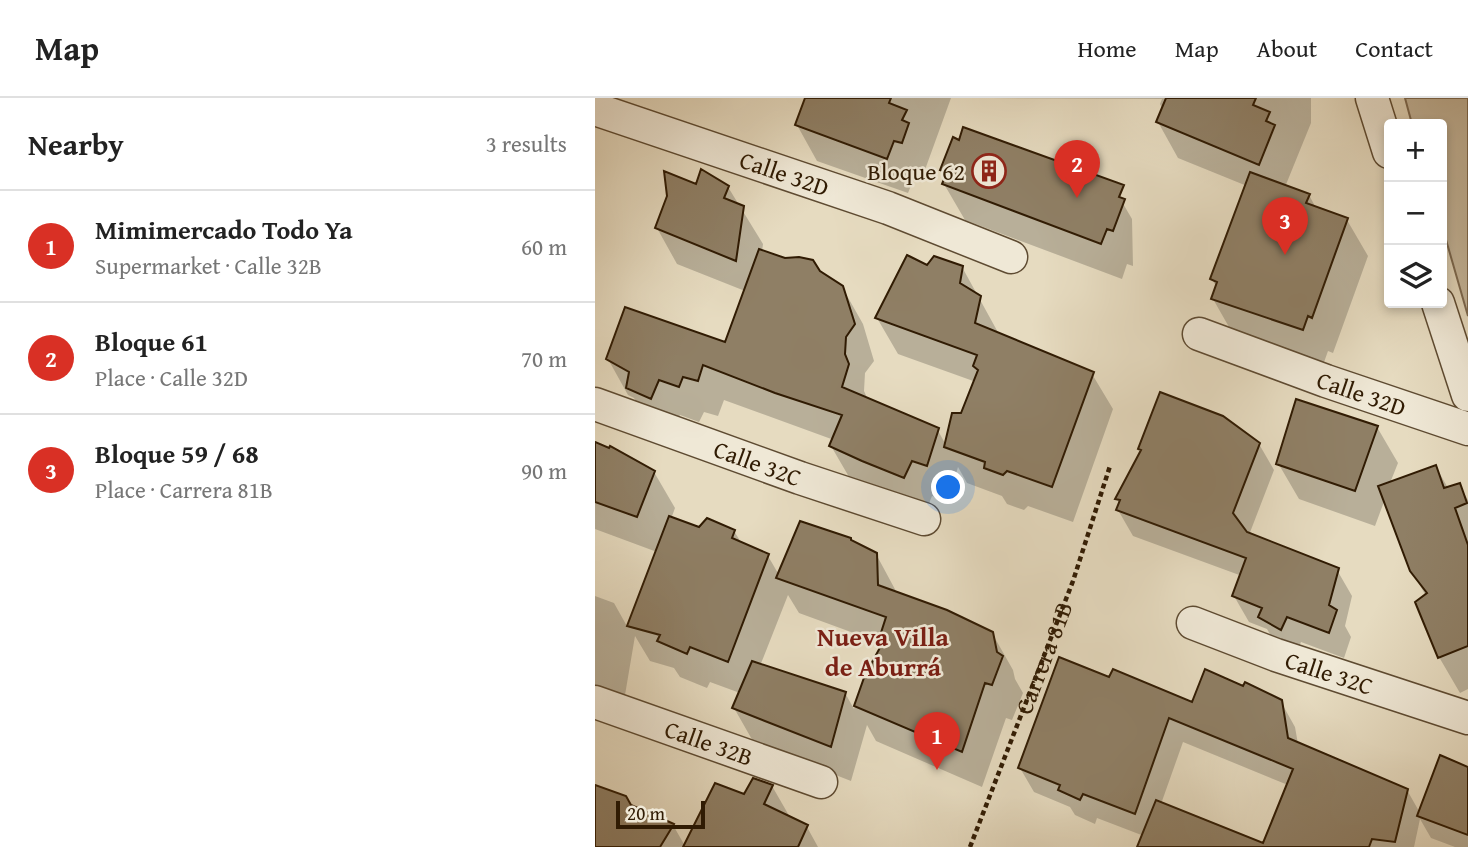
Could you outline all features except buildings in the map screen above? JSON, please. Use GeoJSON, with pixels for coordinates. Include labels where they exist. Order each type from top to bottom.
{"type":"FeatureCollection","features":[{"type":"Feature","properties":{"kind":"street"},"geometry":{"type":"LineString","coordinates":[[1372,98],[1384,136]]}},
{"type":"Feature","properties":{"kind":"street","name":"Calle 32D"},"geometry":{"type":"LineString","coordinates":[[595,110],[888,208],[1011,257]]}},
{"type":"Feature","properties":{"kind":"street"},"geometry":{"type":"LineString","coordinates":[[1440,308],[1468,396]]}},
{"type":"Feature","properties":{"kind":"street","name":"Calle 32D"},"geometry":{"type":"LineString","coordinates":[[1199,334],[1468,429]]}},
{"type":"Feature","properties":{"kind":"street","name":"Calle 32C"},"geometry":{"type":"LineString","coordinates":[[595,404],[800,478],[924,519]]}},
{"type":"Feature","properties":{"kind":"street","name":"Calle 32C"},"geometry":{"type":"LineString","coordinates":[[1193,624],[1276,655],[1468,718]]}},
{"type":"Feature","properties":{"kind":"street","name":"Calle 32B"},"geometry":{"type":"LineString","coordinates":[[595,702],[821,782]]}},
{"type":"Feature","properties":{"kind":"path","name":"Carrera 81B"},"geometry":{"type":"LineString","coordinates":[[970,847],[1073,581],[1110,466]]}},
{"type":"Feature","properties":{"kind":"shaded area"},"geometry":{"type":"Polygon","coordinates":[[[1405,98],[1468,98],[1468,316],[1447,243],[1447,119],[1411,119],[1405,98]]]}},
{"type":"Feature","properties":{"kind":"place","name":"Bloque 62"},"geometry":{"type":"Point","coordinates":[989,171]}},
{"type":"Feature","properties":{"kind":"place","name":"Bloque 61"},"geometry":{"type":"Point","coordinates":[1077,198]}},
{"type":"Feature","properties":{"kind":"place","name":"Bloque 59 / 68"},"geometry":{"type":"Point","coordinates":[1285,255]}},
{"type":"Feature","properties":{"kind":"place","name":"Mimimercado Todo Ya"},"geometry":{"type":"Point","coordinates":[937,770]}},
{"type":"Feature","properties":{"kind":"district","name":"Nueva Villa de Aburrá"},"geometry":{"type":"Point","coordinates":[883,651]}}]}
